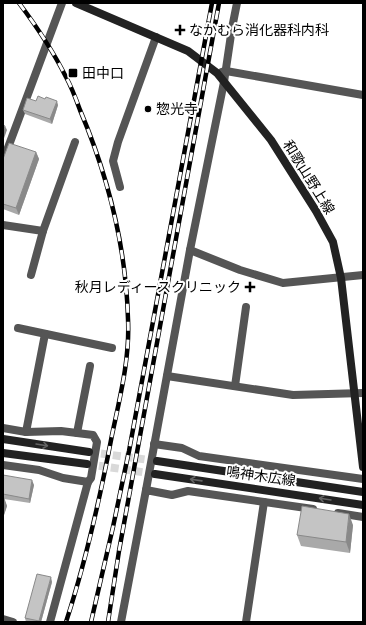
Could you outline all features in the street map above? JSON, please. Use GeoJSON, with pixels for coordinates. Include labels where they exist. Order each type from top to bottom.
{"type":"FeatureCollection","features":[{"type":"Feature","properties":{"kind":"main road","name":"和歌山野上線"},"geometry":{"type":"LineString","coordinates":[[76,3],[188,51],[222,72],[224,82],[271,140],[316,211],[333,242],[341,278],[359,393],[363,467]]}},
{"type":"Feature","properties":{"kind":"main road"},"geometry":{"type":"LineString","coordinates":[[3,439],[89,452]]}},
{"type":"Feature","properties":{"kind":"main road"},"geometry":{"type":"LineString","coordinates":[[3,453],[87,464]]}},
{"type":"Feature","properties":{"kind":"main road","name":"鳴神木広線"},"geometry":{"type":"LineString","coordinates":[[157,461],[363,492]]}},
{"type":"Feature","properties":{"kind":"main road","name":"鳴神木広線"},"geometry":{"type":"LineString","coordinates":[[155,474],[363,505]]}},
{"type":"Feature","properties":{"kind":"street"},"geometry":{"type":"LineString","coordinates":[[3,161],[62,3]]}},
{"type":"Feature","properties":{"kind":"street"},"geometry":{"type":"LineString","coordinates":[[237,3],[222,72],[363,94]]}},
{"type":"Feature","properties":{"kind":"street"},"geometry":{"type":"LineString","coordinates":[[120,187],[113,160],[118,142],[156,37]]}},
{"type":"Feature","properties":{"kind":"street"},"geometry":{"type":"LineString","coordinates":[[121,622],[190,250],[224,82]]}},
{"type":"Feature","properties":{"kind":"street"},"geometry":{"type":"LineString","coordinates":[[30,275],[43,231],[75,142]]}},
{"type":"Feature","properties":{"kind":"street"},"geometry":{"type":"LineString","coordinates":[[3,225],[43,231]]}},
{"type":"Feature","properties":{"kind":"street"},"geometry":{"type":"LineString","coordinates":[[190,250],[240,270],[283,283],[363,275]]}},
{"type":"Feature","properties":{"kind":"street"},"geometry":{"type":"LineString","coordinates":[[235,386],[246,307]]}},
{"type":"Feature","properties":{"kind":"street"},"geometry":{"type":"LineString","coordinates":[[18,328],[112,348]]}},
{"type":"Feature","properties":{"kind":"street"},"geometry":{"type":"LineString","coordinates":[[26,432],[45,334]]}},
{"type":"Feature","properties":{"kind":"street"},"geometry":{"type":"LineString","coordinates":[[77,433],[90,366]]}},
{"type":"Feature","properties":{"kind":"street"},"geometry":{"type":"LineString","coordinates":[[167,376],[293,396],[359,393]]}},
{"type":"Feature","properties":{"kind":"street"},"geometry":{"type":"LineString","coordinates":[[3,428],[26,432],[61,431],[93,435],[97,442],[91,478],[88,482],[50,622]]}},
{"type":"Feature","properties":{"kind":"street"},"geometry":{"type":"LineString","coordinates":[[154,444],[182,448],[200,456],[363,479]]}},
{"type":"Feature","properties":{"kind":"street"},"geometry":{"type":"LineString","coordinates":[[3,465],[39,470],[62,478],[88,482]]}},
{"type":"Feature","properties":{"kind":"street"},"geometry":{"type":"LineString","coordinates":[[146,490],[172,495],[188,491],[363,517]]}},
{"type":"Feature","properties":{"kind":"street"},"geometry":{"type":"LineString","coordinates":[[246,622],[264,502]]}},
{"type":"Feature","properties":{"kind":"street"},"geometry":{"type":"LineString","coordinates":[[3,619],[13,622]]}},
{"type":"Feature","properties":{"kind":"building"},"geometry":{"type":"Polygon","coordinates":[[[38,96],[57,101],[50,119],[23,110],[27,98],[36,101],[38,96]]]}},
{"type":"Feature","properties":{"kind":"building"},"geometry":{"type":"Polygon","coordinates":[[[9,143],[36,152],[16,208],[3,204],[3,159],[9,143]]]}},
{"type":"Feature","properties":{"kind":"building"},"geometry":{"type":"Polygon","coordinates":[[[3,475],[32,480],[29,499],[3,494],[3,475]]]}},
{"type":"Feature","properties":{"kind":"building"},"geometry":{"type":"Polygon","coordinates":[[[302,506],[349,514],[346,542],[297,535],[302,506]]]}},
{"type":"Feature","properties":{"kind":"building"},"geometry":{"type":"Polygon","coordinates":[[[37,574],[51,577],[39,621],[25,618],[37,574]]]}},
{"type":"Feature","properties":{"kind":"tunnel"},"geometry":{"type":"LineString","coordinates":[[89,452],[157,461]]}},
{"type":"Feature","properties":{"kind":"tunnel"},"geometry":{"type":"LineString","coordinates":[[87,464],[155,474]]}},
{"type":"Feature","properties":{"kind":"railway"},"geometry":{"type":"LineString","coordinates":[[19,3],[61,67],[72,89],[90,135],[107,186],[114,213],[124,266],[127,292],[128,334],[126,363],[121,392],[92,529],[66,622]]}},
{"type":"Feature","properties":{"kind":"railway"},"geometry":{"type":"LineString","coordinates":[[91,622],[129,451],[212,3]]}},
{"type":"Feature","properties":{"kind":"railway"},"geometry":{"type":"LineString","coordinates":[[108,622],[119,551],[219,3]]}},
{"type":"Feature","properties":{"kind":"place","name":"なかむら消化器科内科"},"geometry":{"type":"Point","coordinates":[180,30]}},
{"type":"Feature","properties":{"kind":"place","name":"田中口"},"geometry":{"type":"Point","coordinates":[73,73]}},
{"type":"Feature","properties":{"kind":"place","name":"惣光寺"},"geometry":{"type":"Point","coordinates":[148,109]}},
{"type":"Feature","properties":{"kind":"place","name":"秋月レディースクリニック"},"geometry":{"type":"Point","coordinates":[250,287]}}]}
